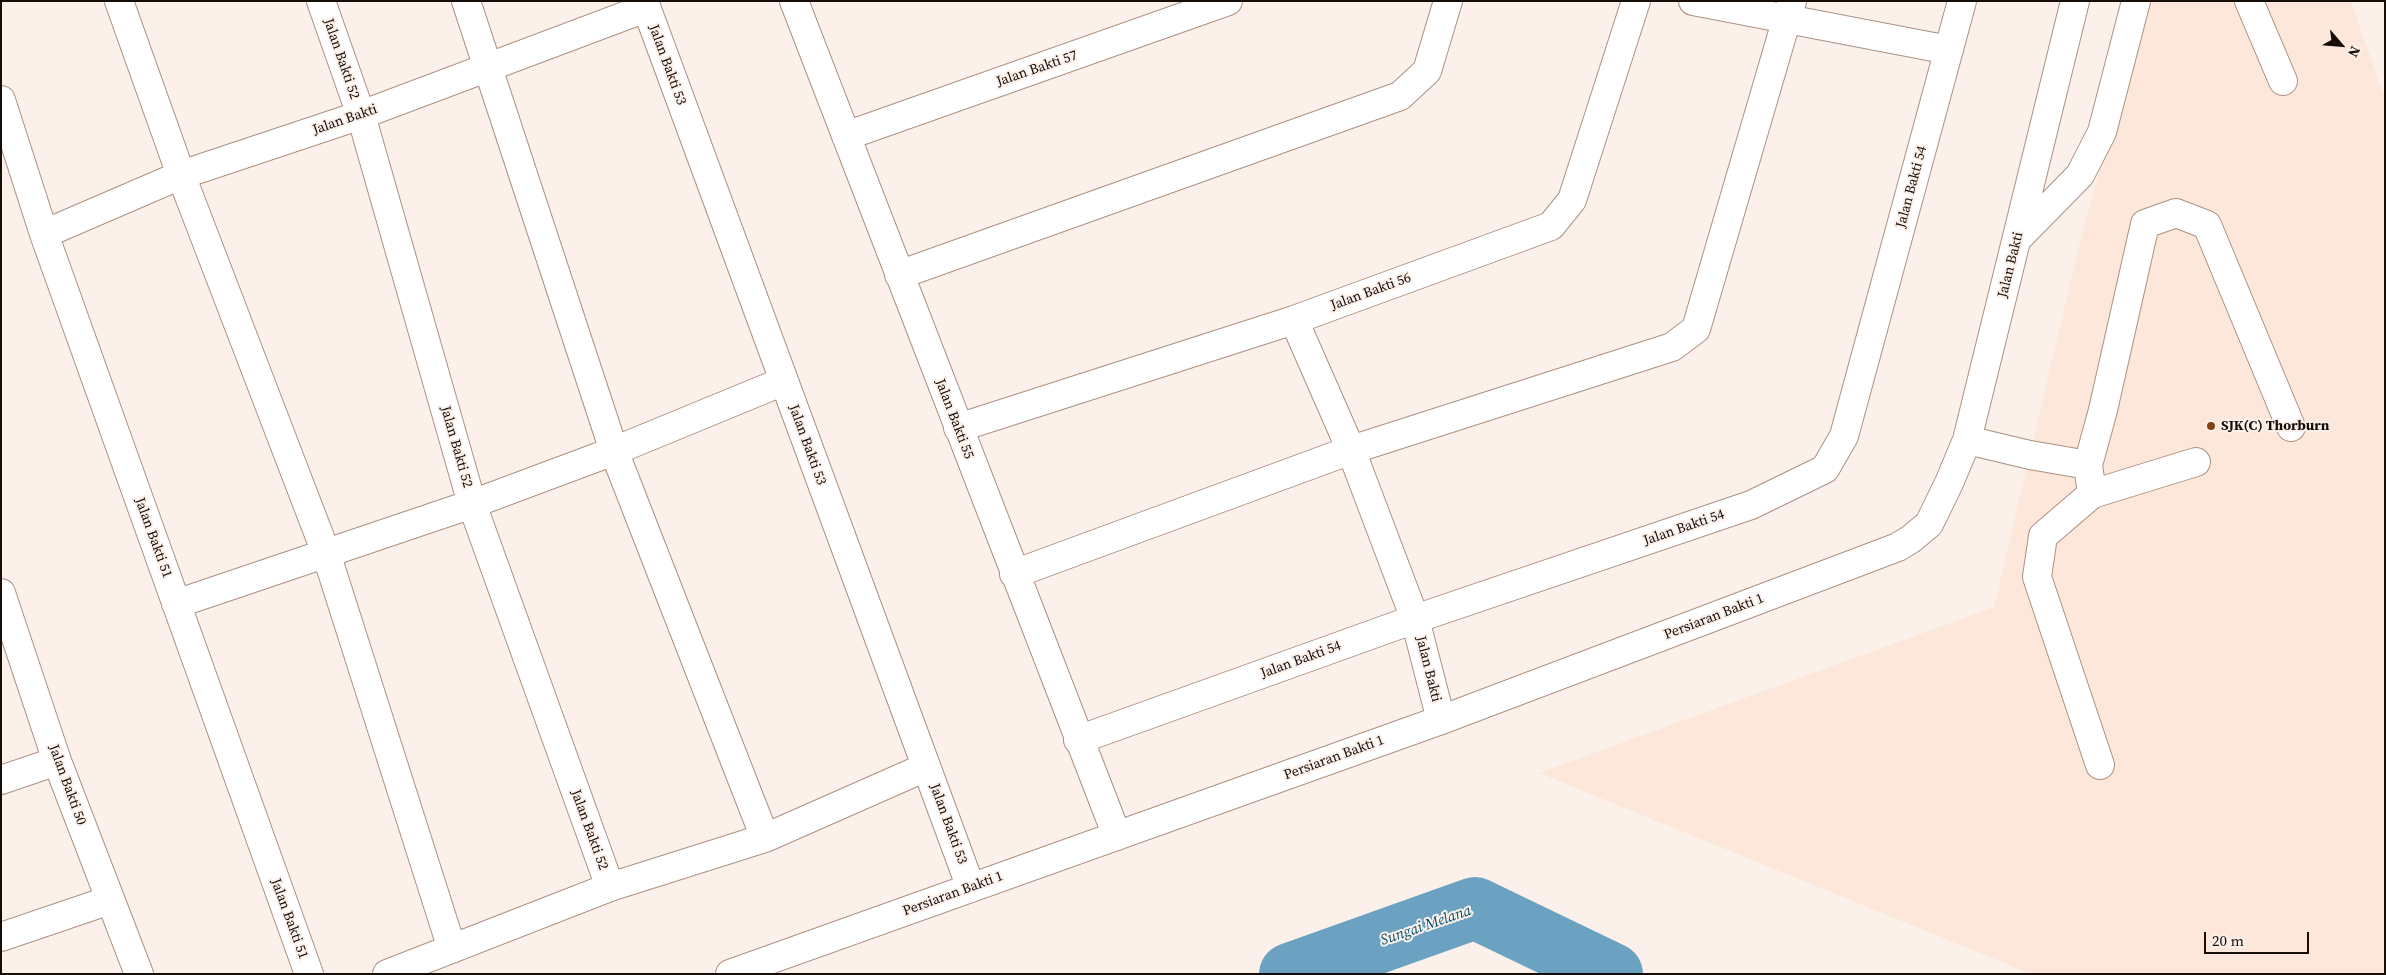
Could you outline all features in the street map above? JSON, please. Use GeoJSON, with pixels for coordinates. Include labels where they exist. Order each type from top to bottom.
{"type":"FeatureCollection","features":[{"type":"Feature","properties":{"kind":"street"},"geometry":{"type":"LineString","coordinates":[[119,1],[181,175],[326,553],[452,949]]}},
{"type":"Feature","properties":{"kind":"street","name":"Jalan Bakti 52"},"geometry":{"type":"LineString","coordinates":[[321,1],[361,115],[472,504],[610,887]]}},
{"type":"Feature","properties":{"kind":"street"},"geometry":{"type":"LineString","coordinates":[[466,1],[614,451],[765,838]]}},
{"type":"Feature","properties":{"kind":"street","name":"Jalan Bakti 55"},"geometry":{"type":"LineString","coordinates":[[794,1],[1078,740],[1117,836]]}},
{"type":"Feature","properties":{"kind":"street"},"geometry":{"type":"LineString","coordinates":[[899,275],[1400,96],[1427,70],[1448,1]]}},
{"type":"Feature","properties":{"kind":"street","name":"Jalan Bakti 56"},"geometry":{"type":"LineString","coordinates":[[958,428],[1294,320],[1551,226],[1572,200],[1636,1]]}},
{"type":"Feature","properties":{"kind":"street"},"geometry":{"type":"LineString","coordinates":[[1693,1],[1790,10],[1948,50]]}},
{"type":"Feature","properties":{"kind":"street","name":"Jalan Bakti 54"},"geometry":{"type":"LineString","coordinates":[[1078,740],[1415,619],[1751,505],[1826,470],[1844,436],[1962,1]]}},
{"type":"Feature","properties":{"kind":"street","name":"Jalan Bakti"},"geometry":{"type":"LineString","coordinates":[[1929,524],[1967,440],[2075,1]]}},
{"type":"Feature","properties":{"kind":"street"},"geometry":{"type":"LineString","coordinates":[[2018,238],[2080,175],[2102,132],[2136,1]]}},
{"type":"Feature","properties":{"kind":"street"},"geometry":{"type":"LineString","coordinates":[[2250,1],[2283,81]]}},
{"type":"Feature","properties":{"kind":"street","name":"Jalan Bakti 57"},"geometry":{"type":"LineString","coordinates":[[846,136],[1219,3]]}},
{"type":"Feature","properties":{"kind":"street","name":"Jalan Bakti"},"geometry":{"type":"LineString","coordinates":[[44,234],[181,175],[361,115],[489,67],[645,4]]}},
{"type":"Feature","properties":{"kind":"street","name":"Jalan Bakti 53"},"geometry":{"type":"LineString","coordinates":[[645,4],[971,888]]}},
{"type":"Feature","properties":{"kind":"street"},"geometry":{"type":"LineString","coordinates":[[1014,574],[1351,450],[1672,347],[1696,329],[1790,10]]}},
{"type":"Feature","properties":{"kind":"street","name":"Jalan Bakti 51"},"geometry":{"type":"LineString","coordinates":[[1,100],[44,234],[308,974]]}},
{"type":"Feature","properties":{"kind":"street"},"geometry":{"type":"LineString","coordinates":[[2092,494],[2088,465],[2103,410],[2145,224],[2176,213],[2207,225],[2291,427]]}},
{"type":"Feature","properties":{"kind":"street","name":"Jalan Bakti"},"geometry":{"type":"LineString","coordinates":[[1294,320],[1351,450],[1415,619],[1441,720]]}},
{"type":"Feature","properties":{"kind":"street"},"geometry":{"type":"LineString","coordinates":[[176,604],[472,504],[614,451],[784,381]]}},
{"type":"Feature","properties":{"kind":"street"},"geometry":{"type":"LineString","coordinates":[[1967,440],[2088,465]]}},
{"type":"Feature","properties":{"kind":"street"},"geometry":{"type":"LineString","coordinates":[[2100,765],[2037,577],[2043,536],[2092,494],[2196,462]]}},
{"type":"Feature","properties":{"kind":"street","name":"Persiaran Bakti 1"},"geometry":{"type":"LineString","coordinates":[[730,974],[1441,720],[1898,547],[1929,524]]}},
{"type":"Feature","properties":{"kind":"street","name":"Jalan Bakti 50"},"geometry":{"type":"LineString","coordinates":[[1,593],[57,762],[139,974]]}},
{"type":"Feature","properties":{"kind":"street"},"geometry":{"type":"LineString","coordinates":[[1,780],[57,762]]}},
{"type":"Feature","properties":{"kind":"street"},"geometry":{"type":"LineString","coordinates":[[387,974],[610,887],[765,838],[926,767]]}},
{"type":"Feature","properties":{"kind":"street"},"geometry":{"type":"LineString","coordinates":[[1,937],[110,900]]}},
{"type":"Feature","properties":{"kind":"shaded area","name":"SJK(C) Thorburn"},"geometry":{"type":"Polygon","coordinates":[[[2145,1],[2351,1],[2385,99],[2385,974],[2031,974],[1539,773],[1994,607],[2079,246],[2145,1]]]}},
{"type":"Feature","properties":{"kind":"waterway","name":"Sungai Melana"},"geometry":{"type":"LineString","coordinates":[[1290,974],[1475,908],[1612,974]]}},
{"type":"Feature","properties":{"kind":"place","name":"SJK(C) Thorburn"},"geometry":{"type":"Point","coordinates":[2211,426]}}]}
